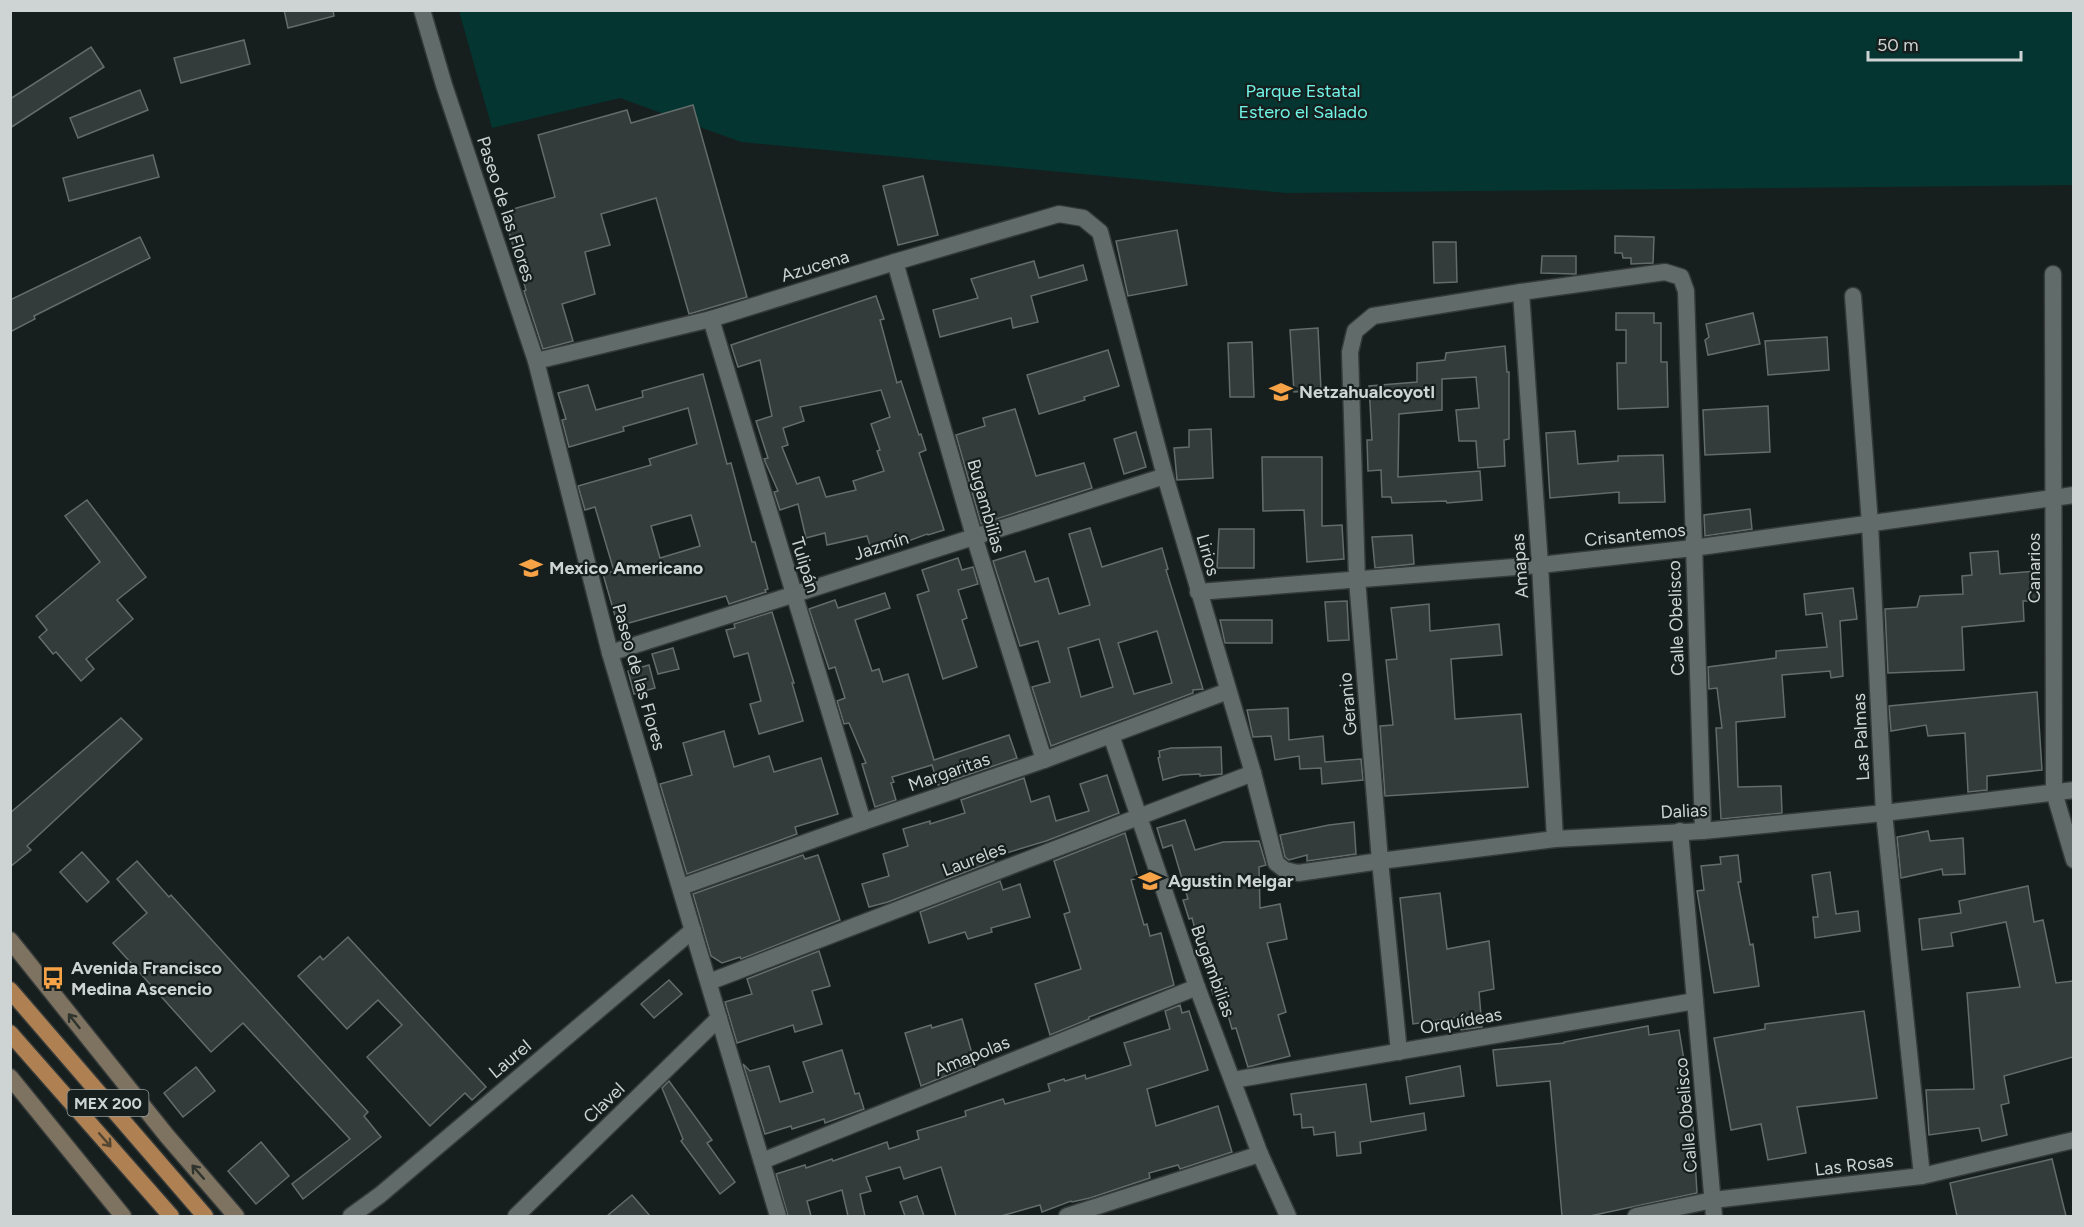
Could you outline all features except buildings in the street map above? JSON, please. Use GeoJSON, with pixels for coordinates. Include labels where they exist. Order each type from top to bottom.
{"type":"FeatureCollection","features":[{"type":"Feature","properties":{"kind":"highway","name":"MEX 200"},"geometry":{"type":"LineString","coordinates":[[10,990],[205,1216]]}},
{"type":"Feature","properties":{"kind":"highway","name":"MEX 200"},"geometry":{"type":"LineString","coordinates":[[10,1033],[171,1216]]}},
{"type":"Feature","properties":{"kind":"main road"},"geometry":{"type":"LineString","coordinates":[[10,940],[167,1136],[236,1216]]}},
{"type":"Feature","properties":{"kind":"main road"},"geometry":{"type":"LineString","coordinates":[[10,1077],[123,1216]]}},
{"type":"Feature","properties":{"kind":"street","name":"Paseo de las Flores"},"geometry":{"type":"LineString","coordinates":[[422,10],[444,85],[536,361],[610,653],[778,1216]]}},
{"type":"Feature","properties":{"kind":"street","name":"Azucena"},"geometry":{"type":"LineString","coordinates":[[536,361],[711,319],[1059,214],[1083,218],[1100,232]]}},
{"type":"Feature","properties":{"kind":"street","name":"Lirios"},"geometry":{"type":"LineString","coordinates":[[1100,232],[1164,476],[1252,773],[1276,863],[1285,870],[1298,873]]}},
{"type":"Feature","properties":{"kind":"street","name":"Bugambilias"},"geometry":{"type":"LineString","coordinates":[[895,262],[974,537],[1044,760]]}},
{"type":"Feature","properties":{"kind":"street","name":"Calle Obelisco"},"geometry":{"type":"LineString","coordinates":[[1521,292],[1665,272],[1682,277],[1686,291],[1702,831]]}},
{"type":"Feature","properties":{"kind":"street","name":"Canarios"},"geometry":{"type":"LineString","coordinates":[[2053,274],[2054,792],[2073,860]]}},
{"type":"Feature","properties":{"kind":"street","name":"Geranio"},"geometry":{"type":"LineString","coordinates":[[1400,1052],[1380,861],[1356,579],[1350,352],[1355,330],[1373,316],[1521,292]]}},
{"type":"Feature","properties":{"kind":"street","name":"Amapas"},"geometry":{"type":"LineString","coordinates":[[1521,292],[1540,565],[1555,839]]}},
{"type":"Feature","properties":{"kind":"street","name":"Las Palmas"},"geometry":{"type":"LineString","coordinates":[[1853,296],[1870,524],[1884,813],[1923,1176]]}},
{"type":"Feature","properties":{"kind":"street","name":"Tulipán"},"geometry":{"type":"LineString","coordinates":[[711,319],[863,822]]}},
{"type":"Feature","properties":{"kind":"street","name":"Jazmín"},"geometry":{"type":"LineString","coordinates":[[610,653],[1164,476]]}},
{"type":"Feature","properties":{"kind":"street","name":"Crisantemos"},"geometry":{"type":"LineString","coordinates":[[1198,592],[1540,565],[1693,548],[2073,495]]}},
{"type":"Feature","properties":{"kind":"street","name":"Margaritas"},"geometry":{"type":"LineString","coordinates":[[681,887],[1044,760],[1228,691]]}},
{"type":"Feature","properties":{"kind":"street","name":"Bugambilias"},"geometry":{"type":"LineString","coordinates":[[1111,735],[1197,987],[1260,1154],[1288,1216]]}},
{"type":"Feature","properties":{"kind":"street","name":"Laureles"},"geometry":{"type":"LineString","coordinates":[[709,982],[1252,773]]}},
{"type":"Feature","properties":{"kind":"street","name":"Dalias"},"geometry":{"type":"LineString","coordinates":[[1298,873],[1555,839],[1702,831],[1884,813],[2073,790]]}},
{"type":"Feature","properties":{"kind":"street","name":"Calle Obelisco"},"geometry":{"type":"LineString","coordinates":[[1680,831],[1714,1208]]}},
{"type":"Feature","properties":{"kind":"street","name":"Laurel"},"geometry":{"type":"LineString","coordinates":[[351,1216],[388,1188],[693,930]]}},
{"type":"Feature","properties":{"kind":"street","name":"Amapolas"},"geometry":{"type":"LineString","coordinates":[[762,1161],[1197,987]]}},
{"type":"Feature","properties":{"kind":"street","name":"Orquídeas"},"geometry":{"type":"LineString","coordinates":[[1233,1080],[1695,1001]]}},
{"type":"Feature","properties":{"kind":"street","name":"Clavel"},"geometry":{"type":"LineString","coordinates":[[516,1216],[719,1018]]}},
{"type":"Feature","properties":{"kind":"street","name":"Las Rosas"},"geometry":{"type":"LineString","coordinates":[[1636,1216],[1714,1208],[1923,1176],[2073,1140]]}},
{"type":"Feature","properties":{"kind":"street"},"geometry":{"type":"LineString","coordinates":[[1067,1216],[1260,1154]]}},
{"type":"Feature","properties":{"kind":"green space","name":"Parque Estatal Estero el Salado"},"geometry":{"type":"Polygon","coordinates":[[[459,11],[2073,11],[2073,185],[1286,193],[741,142],[620,98],[492,128],[459,11]]]}},
{"type":"Feature","properties":{"kind":"place","name":"Netzahualcoyotl"},"geometry":{"type":"Point","coordinates":[1281,392]}},
{"type":"Feature","properties":{"kind":"place","name":"Mexico Americano"},"geometry":{"type":"Point","coordinates":[531,568]}},
{"type":"Feature","properties":{"kind":"place","name":"Agustin Melgar"},"geometry":{"type":"Point","coordinates":[1150,881]}},
{"type":"Feature","properties":{"kind":"place","name":"Avenida Francisco Medina Ascencio"},"geometry":{"type":"Point","coordinates":[53,978]}}]}
